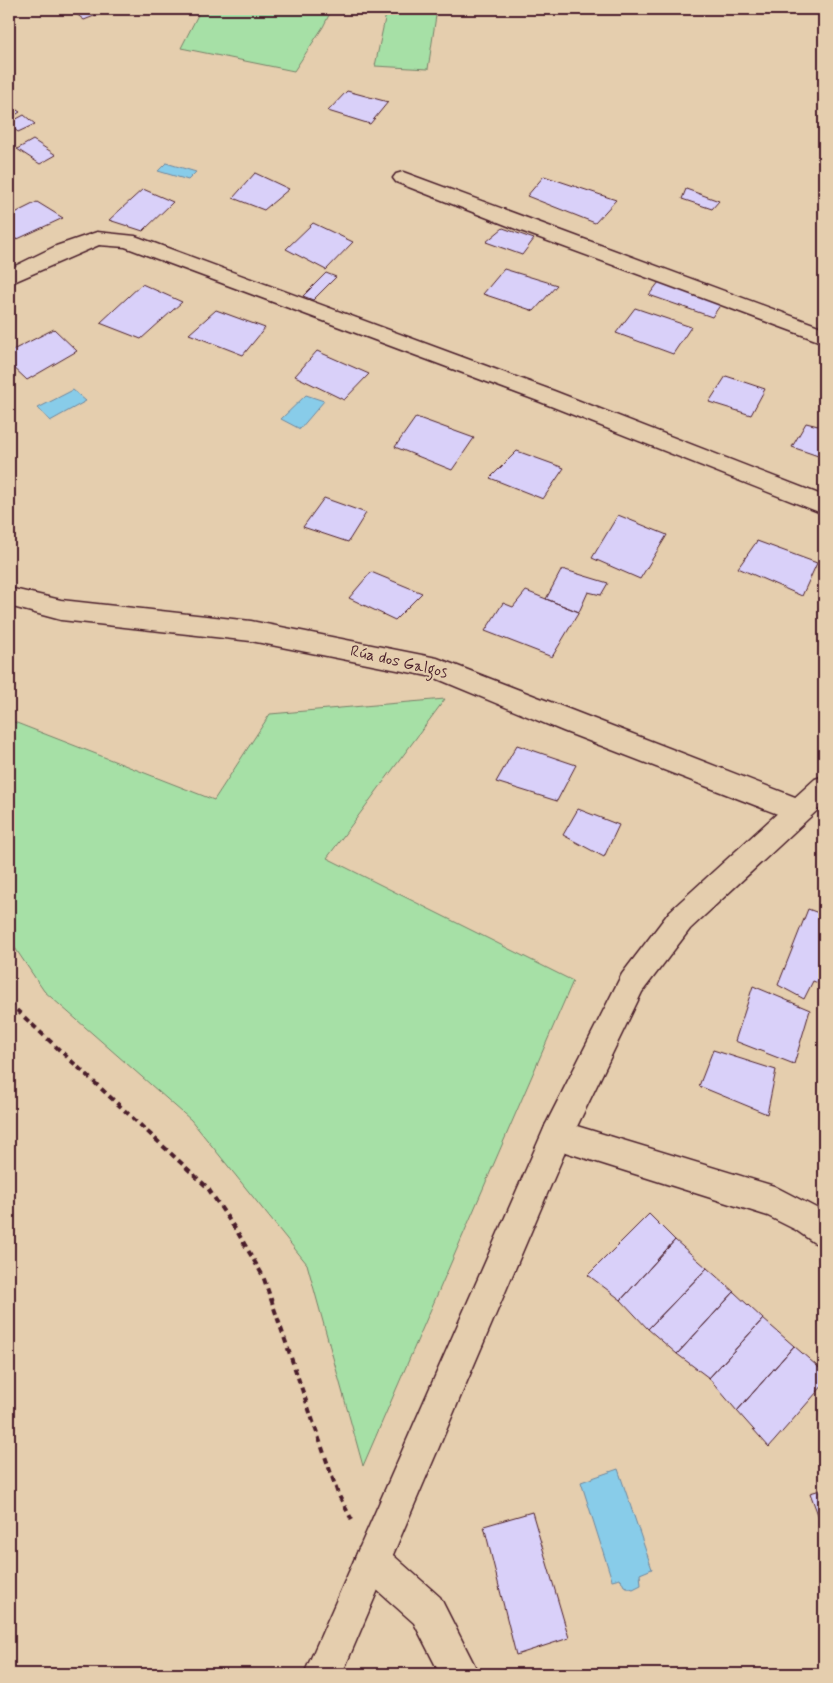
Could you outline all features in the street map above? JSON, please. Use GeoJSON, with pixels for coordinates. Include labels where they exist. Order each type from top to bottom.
{"type":"FeatureCollection","features":[{"type":"Feature","properties":{"kind":"street"},"geometry":{"type":"LineString","coordinates":[[403,178],[528,227],[824,336]]}},
{"type":"Feature","properties":{"kind":"street"},"geometry":{"type":"LineString","coordinates":[[9,277],[63,251],[97,238],[128,241],[546,396],[824,505]]}},
{"type":"Feature","properties":{"kind":"street","name":"Rúa dos Galgos"},"geometry":{"type":"LineString","coordinates":[[9,597],[61,610],[250,630],[437,668],[572,723],[798,810]]}},
{"type":"Feature","properties":{"kind":"street"},"geometry":{"type":"LineString","coordinates":[[323,1674],[558,1135],[632,984],[680,920],[824,786]]}},
{"type":"Feature","properties":{"kind":"street"},"geometry":{"type":"LineString","coordinates":[[558,1135],[774,1202],[807,1219],[824,1231]]}},
{"type":"Feature","properties":{"kind":"street"},"geometry":{"type":"LineString","coordinates":[[372,1561],[427,1610],[460,1674]]}},
{"type":"Feature","properties":{"kind":"path"},"geometry":{"type":"LineString","coordinates":[[9,1003],[206,1188],[238,1233],[263,1276],[338,1494],[372,1561]]}},
{"type":"Feature","properties":{"kind":"green space"},"geometry":{"type":"Polygon","coordinates":[[[201,9],[332,9],[323,27],[294,71],[181,48],[201,9]]]}},
{"type":"Feature","properties":{"kind":"green space"},"geometry":{"type":"Polygon","coordinates":[[[387,9],[437,9],[428,69],[375,66],[387,9]]]}},
{"type":"Feature","properties":{"kind":"green space"},"geometry":{"type":"Polygon","coordinates":[[[445,699],[327,858],[573,981],[363,1466],[307,1264],[191,1120],[44,991],[9,939],[9,720],[214,800],[270,714],[445,699]]]}},
{"type":"Feature","properties":{"kind":"water"},"geometry":{"type":"Polygon","coordinates":[[[166,163],[196,172],[188,180],[158,171],[166,163]]]}},
{"type":"Feature","properties":{"kind":"water"},"geometry":{"type":"Polygon","coordinates":[[[73,390],[86,401],[50,421],[38,408],[73,390]]]}},
{"type":"Feature","properties":{"kind":"water"},"geometry":{"type":"Polygon","coordinates":[[[306,395],[324,401],[300,429],[281,419],[306,395]]]}},
{"type":"Feature","properties":{"kind":"water"},"geometry":{"type":"Polygon","coordinates":[[[618,1469],[652,1569],[640,1574],[641,1585],[633,1589],[624,1586],[620,1578],[612,1580],[581,1482],[618,1469]]]}},
{"type":"Feature","properties":{"kind":"building"},"geometry":{"type":"Polygon","coordinates":[[[70,9],[112,9],[84,20],[70,9]]]}},
{"type":"Feature","properties":{"kind":"building"},"geometry":{"type":"Polygon","coordinates":[[[347,91],[388,102],[370,124],[328,111],[347,91]]]}},
{"type":"Feature","properties":{"kind":"building"},"geometry":{"type":"Polygon","coordinates":[[[9,105],[20,112],[9,119],[9,105]]]}},
{"type":"Feature","properties":{"kind":"building"},"geometry":{"type":"Polygon","coordinates":[[[24,115],[35,124],[18,132],[9,125],[9,123],[24,115]]]}},
{"type":"Feature","properties":{"kind":"building"},"geometry":{"type":"Polygon","coordinates":[[[33,140],[56,155],[40,164],[17,149],[33,140]]]}},
{"type":"Feature","properties":{"kind":"building"},"geometry":{"type":"Polygon","coordinates":[[[255,173],[289,189],[264,210],[233,198],[255,173]]]}},
{"type":"Feature","properties":{"kind":"building"},"geometry":{"type":"Polygon","coordinates":[[[544,176],[616,200],[595,223],[527,196],[544,176]]]}},
{"type":"Feature","properties":{"kind":"building"},"geometry":{"type":"Polygon","coordinates":[[[143,189],[173,202],[143,231],[109,220],[143,189]]]}},
{"type":"Feature","properties":{"kind":"building"},"geometry":{"type":"Polygon","coordinates":[[[686,189],[719,201],[712,209],[682,199],[686,189]]]}},
{"type":"Feature","properties":{"kind":"building"},"geometry":{"type":"Polygon","coordinates":[[[37,202],[63,218],[9,243],[9,216],[37,202]]]}},
{"type":"Feature","properties":{"kind":"building"},"geometry":{"type":"Polygon","coordinates":[[[313,223],[353,242],[326,270],[286,249],[313,223]]]}},
{"type":"Feature","properties":{"kind":"building"},"geometry":{"type":"Polygon","coordinates":[[[503,228],[534,239],[522,255],[486,242],[503,228]]]}},
{"type":"Feature","properties":{"kind":"building"},"geometry":{"type":"Polygon","coordinates":[[[504,269],[557,285],[534,311],[483,294],[504,269]]]}},
{"type":"Feature","properties":{"kind":"building"},"geometry":{"type":"Polygon","coordinates":[[[326,273],[336,277],[313,300],[303,296],[326,273]]]}},
{"type":"Feature","properties":{"kind":"building"},"geometry":{"type":"Polygon","coordinates":[[[659,282],[721,304],[712,317],[649,295],[659,282]]]}},
{"type":"Feature","properties":{"kind":"building"},"geometry":{"type":"Polygon","coordinates":[[[142,284],[182,302],[141,339],[100,323],[142,284]]]}},
{"type":"Feature","properties":{"kind":"building"},"geometry":{"type":"Polygon","coordinates":[[[635,308],[691,327],[673,354],[616,333],[635,308]]]}},
{"type":"Feature","properties":{"kind":"building"},"geometry":{"type":"Polygon","coordinates":[[[216,310],[265,328],[243,355],[189,334],[216,310]]]}},
{"type":"Feature","properties":{"kind":"building"},"geometry":{"type":"Polygon","coordinates":[[[54,329],[77,351],[27,380],[9,363],[9,352],[54,329]]]}},
{"type":"Feature","properties":{"kind":"building"},"geometry":{"type":"Polygon","coordinates":[[[317,351],[369,374],[344,400],[295,376],[317,351]]]}},
{"type":"Feature","properties":{"kind":"building"},"geometry":{"type":"Polygon","coordinates":[[[726,376],[765,389],[751,415],[709,402],[726,376]]]}},
{"type":"Feature","properties":{"kind":"building"},"geometry":{"type":"Polygon","coordinates":[[[416,417],[474,438],[452,470],[395,447],[416,417]]]}},
{"type":"Feature","properties":{"kind":"building"},"geometry":{"type":"Polygon","coordinates":[[[824,417],[824,458],[792,447],[806,423],[818,426],[824,417]]]}},
{"type":"Feature","properties":{"kind":"building"},"geometry":{"type":"Polygon","coordinates":[[[517,451],[564,468],[543,499],[490,478],[517,451]]]}},
{"type":"Feature","properties":{"kind":"building"},"geometry":{"type":"Polygon","coordinates":[[[324,498],[366,513],[348,542],[303,527],[324,498]]]}},
{"type":"Feature","properties":{"kind":"building"},"geometry":{"type":"Polygon","coordinates":[[[618,515],[667,535],[640,579],[592,558],[618,515]]]}},
{"type":"Feature","properties":{"kind":"building"},"geometry":{"type":"Polygon","coordinates":[[[757,541],[817,563],[802,596],[738,568],[757,541]]]}},
{"type":"Feature","properties":{"kind":"building"},"geometry":{"type":"Polygon","coordinates":[[[562,569],[608,583],[601,595],[588,592],[579,612],[546,599],[562,569]]]}},
{"type":"Feature","properties":{"kind":"building"},"geometry":{"type":"Polygon","coordinates":[[[371,572],[422,593],[395,620],[349,598],[371,572]]]}},
{"type":"Feature","properties":{"kind":"building"},"geometry":{"type":"Polygon","coordinates":[[[526,591],[579,612],[552,657],[485,631],[503,603],[513,607],[526,591]]]}},
{"type":"Feature","properties":{"kind":"building"},"geometry":{"type":"Polygon","coordinates":[[[517,745],[576,765],[557,801],[496,782],[517,745]]]}},
{"type":"Feature","properties":{"kind":"building"},"geometry":{"type":"Polygon","coordinates":[[[578,809],[619,825],[604,857],[563,835],[578,809]]]}},
{"type":"Feature","properties":{"kind":"building"},"geometry":{"type":"Polygon","coordinates":[[[808,909],[824,915],[824,980],[823,985],[813,981],[804,999],[778,985],[808,909]]]}},
{"type":"Feature","properties":{"kind":"building"},"geometry":{"type":"Polygon","coordinates":[[[753,986],[810,1010],[794,1064],[735,1041],[753,986]]]}},
{"type":"Feature","properties":{"kind":"building"},"geometry":{"type":"Polygon","coordinates":[[[713,1050],[776,1070],[767,1114],[699,1086],[713,1050]]]}},
{"type":"Feature","properties":{"kind":"building"},"geometry":{"type":"Polygon","coordinates":[[[649,1214],[675,1240],[621,1300],[588,1275],[649,1214]]]}},
{"type":"Feature","properties":{"kind":"building"},"geometry":{"type":"Polygon","coordinates":[[[675,1240],[707,1268],[648,1329],[621,1300],[675,1240]]]}},
{"type":"Feature","properties":{"kind":"building"},"geometry":{"type":"Polygon","coordinates":[[[707,1268],[734,1292],[677,1354],[648,1329],[707,1268]]]}},
{"type":"Feature","properties":{"kind":"building"},"geometry":{"type":"Polygon","coordinates":[[[734,1292],[763,1319],[709,1378],[677,1354],[734,1292]]]}},
{"type":"Feature","properties":{"kind":"building"},"geometry":{"type":"Polygon","coordinates":[[[763,1319],[794,1346],[737,1411],[709,1378],[763,1319]]]}},
{"type":"Feature","properties":{"kind":"building"},"geometry":{"type":"Polygon","coordinates":[[[794,1346],[824,1372],[824,1384],[769,1447],[737,1411],[794,1346]]]}},
{"type":"Feature","properties":{"kind":"building"},"geometry":{"type":"Polygon","coordinates":[[[824,1489],[824,1531],[810,1493],[824,1489]]]}},
{"type":"Feature","properties":{"kind":"building"},"geometry":{"type":"Polygon","coordinates":[[[532,1512],[569,1638],[516,1655],[484,1526],[532,1512]]]}}]}
